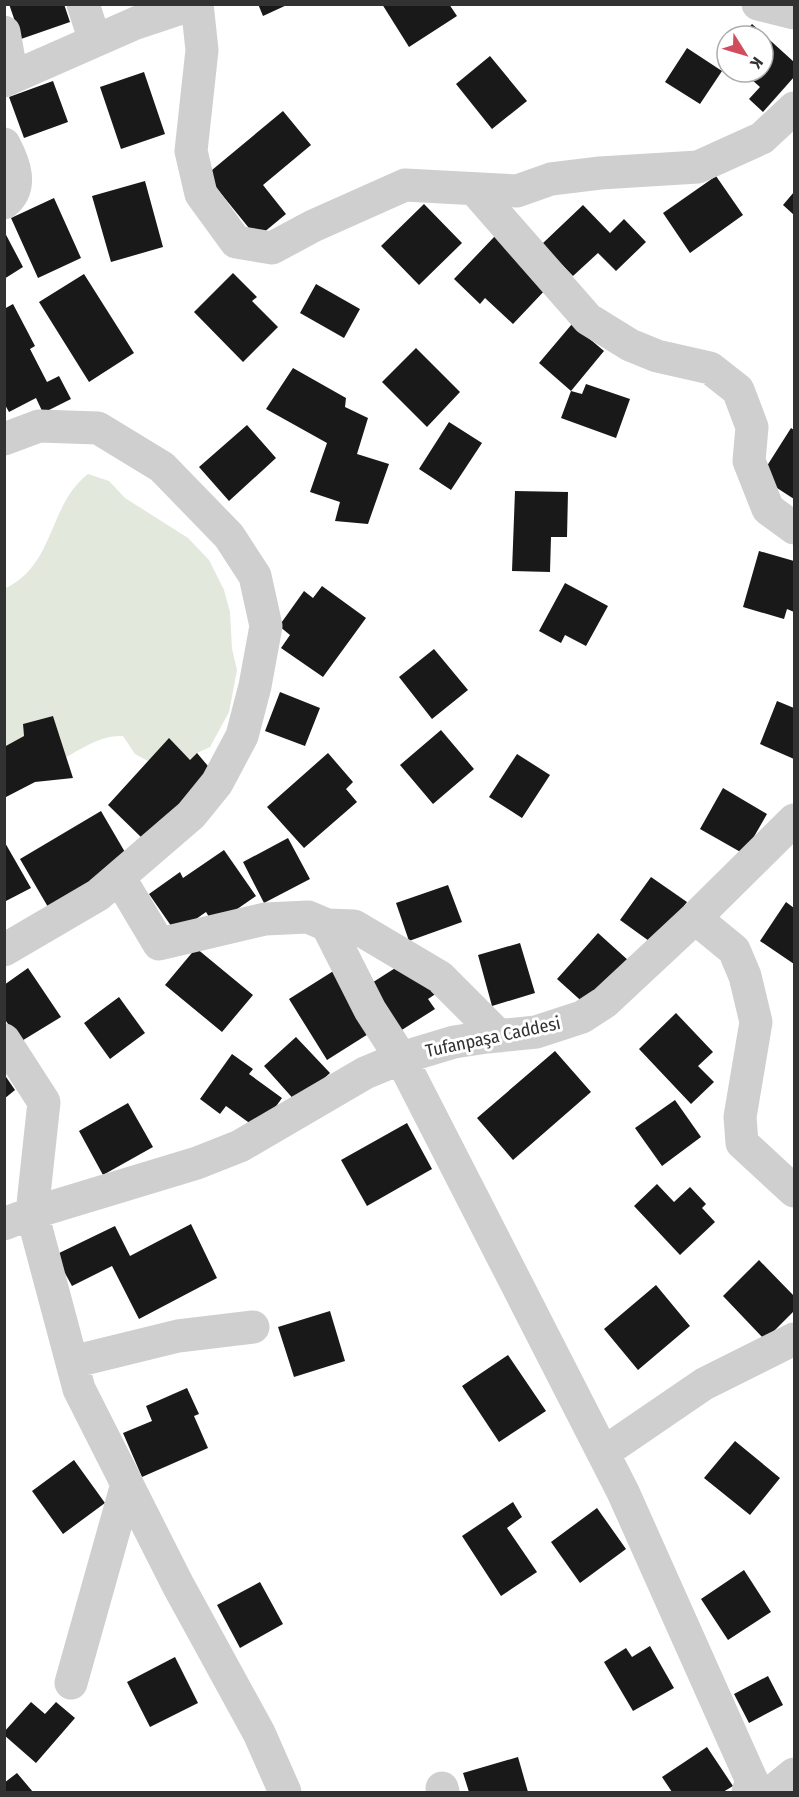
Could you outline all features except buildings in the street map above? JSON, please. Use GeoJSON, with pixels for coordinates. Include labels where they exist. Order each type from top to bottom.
{"type":"FeatureCollection","features":[{"type":"Feature","properties":{"kind":"street"},"geometry":{"type":"LineString","coordinates":[[83,4],[95,41]]}},
{"type":"Feature","properties":{"kind":"street"},"geometry":{"type":"LineString","coordinates":[[4,32],[8,79],[136,23],[195,4],[202,50],[191,150],[201,194],[236,242],[272,248],[313,226],[405,185],[517,191],[551,179],[698,167],[762,138],[795,108]]}},
{"type":"Feature","properties":{"kind":"street"},"geometry":{"type":"LineString","coordinates":[[758,4],[795,13]]}},
{"type":"Feature","properties":{"kind":"street"},"geometry":{"type":"LineString","coordinates":[[4,144],[13,161],[17,184],[8,201],[4,203]]}},
{"type":"Feature","properties":{"kind":"street"},"geometry":{"type":"LineString","coordinates":[[475,190],[588,319],[630,345],[657,356],[710,368],[738,390],[752,427],[749,461],[768,509],[795,528]]}},
{"type":"Feature","properties":{"kind":"street"},"geometry":{"type":"LineString","coordinates":[[4,950],[98,895],[191,815],[217,783],[242,736],[255,686],[266,626],[255,576],[229,536],[162,468],[98,429],[39,426],[5,438]]}},
{"type":"Feature","properties":{"kind":"street","name":"Tufanpaşa Caddesi"},"geometry":{"type":"LineString","coordinates":[[18,1218],[197,1163],[240,1146],[365,1073],[401,1058],[454,1042],[536,1032],[582,1017],[604,1002],[695,918],[795,820]]}},
{"type":"Feature","properties":{"kind":"street"},"geometry":{"type":"LineString","coordinates":[[119,877],[159,944],[265,919],[308,917],[327,925],[354,926],[440,977],[499,1036]]}},
{"type":"Feature","properties":{"kind":"street"},"geometry":{"type":"LineString","coordinates":[[695,918],[734,950],[745,976],[756,1022],[740,1117],[742,1143],[795,1191]]}},
{"type":"Feature","properties":{"kind":"street"},"geometry":{"type":"LineString","coordinates":[[327,925],[370,1010],[401,1058],[623,1491],[752,1781],[748,1792]]}},
{"type":"Feature","properties":{"kind":"street"},"geometry":{"type":"LineString","coordinates":[[4,1040],[44,1102],[18,1218],[72,1362],[79,1389],[178,1585],[259,1733],[285,1792]]}},
{"type":"Feature","properties":{"kind":"street"},"geometry":{"type":"LineString","coordinates":[[72,1362],[178,1336],[254,1327]]}},
{"type":"Feature","properties":{"kind":"street"},"geometry":{"type":"LineString","coordinates":[[603,1453],[704,1384],[795,1339]]}},
{"type":"Feature","properties":{"kind":"street"},"geometry":{"type":"LineString","coordinates":[[71,1683],[127,1484]]}},
{"type":"Feature","properties":{"kind":"street"},"geometry":{"type":"LineString","coordinates":[[772,1792],[795,1774]]}},
{"type":"Feature","properties":{"kind":"shaded area"},"geometry":{"type":"Polygon","coordinates":[[[88,474],[109,481],[125,498],[188,538],[209,560],[224,590],[230,612],[232,649],[237,670],[229,712],[210,747],[197,753],[190,760],[169,739],[148,761],[135,754],[123,736],[107,737],[66,757],[53,716],[23,724],[24,736],[5,747],[4,589],[21,578],[33,565],[43,551],[65,502],[88,474]]]}}]}
